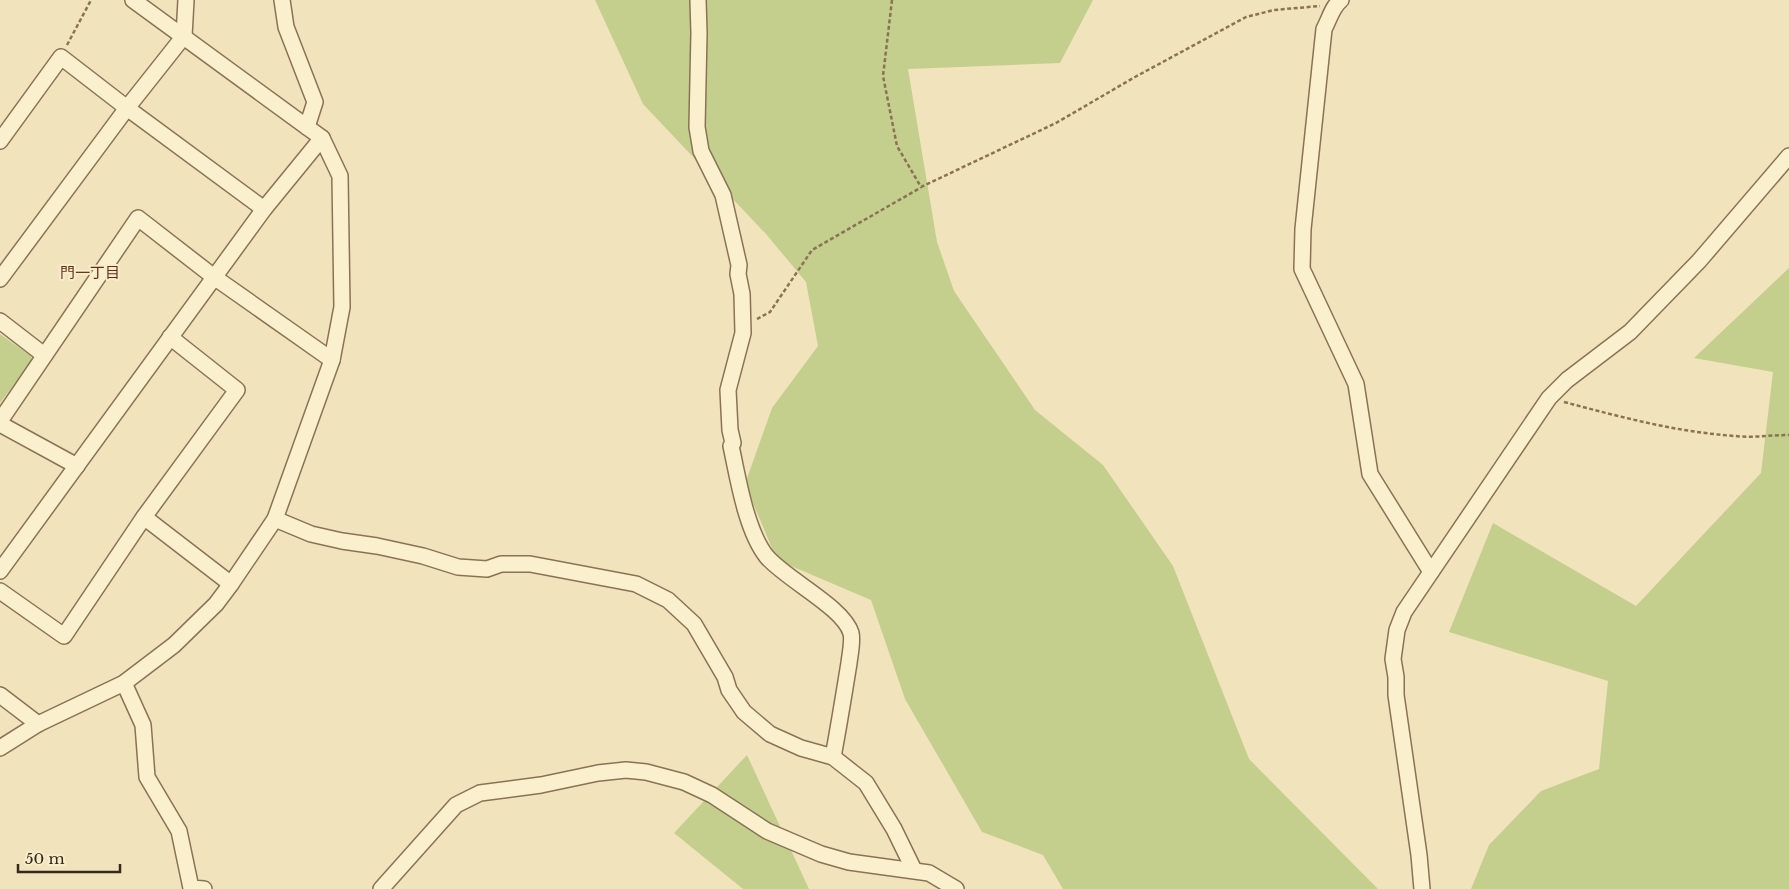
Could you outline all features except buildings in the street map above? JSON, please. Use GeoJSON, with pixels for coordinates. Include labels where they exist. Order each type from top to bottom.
{"type":"FeatureCollection","features":[{"type":"Feature","properties":{"kind":"street"},"geometry":{"type":"LineString","coordinates":[[0,748],[38,724],[124,683],[174,646],[216,604],[275,519],[332,360],[342,307],[340,176],[322,138],[133,0]]}},
{"type":"Feature","properties":{"kind":"street"},"geometry":{"type":"LineString","coordinates":[[0,279],[127,108],[184,36],[186,0]]}},
{"type":"Feature","properties":{"kind":"street"},"geometry":{"type":"LineString","coordinates":[[282,0],[286,27],[315,102],[307,127]]}},
{"type":"Feature","properties":{"kind":"street"},"geometry":{"type":"LineString","coordinates":[[698,0],[697,127],[701,151],[723,195],[738,265],[742,294],[743,333],[728,390],[730,430],[738,479],[752,531],[767,556],[783,572],[838,614],[851,633],[851,648],[843,704],[833,756]]}},
{"type":"Feature","properties":{"kind":"street"},"geometry":{"type":"LineString","coordinates":[[1338,3],[1324,29],[1303,229],[1302,269],[1356,384],[1370,474],[1431,572]]}},
{"type":"Feature","properties":{"kind":"street"},"geometry":{"type":"LineString","coordinates":[[0,141],[61,57],[264,209]]}},
{"type":"Feature","properties":{"kind":"street"},"geometry":{"type":"LineString","coordinates":[[0,571],[264,209],[322,138]]}},
{"type":"Feature","properties":{"kind":"street"},"geometry":{"type":"LineString","coordinates":[[1422,889],[1420,855],[1396,695],[1393,659],[1396,630],[1404,612],[1549,398],[1567,380],[1630,332],[1699,261],[1789,156]]}},
{"type":"Feature","properties":{"kind":"street"},"geometry":{"type":"LineString","coordinates":[[76,466],[0,422],[138,218],[214,277],[332,360]]}},
{"type":"Feature","properties":{"kind":"street"},"geometry":{"type":"LineString","coordinates":[[0,321],[44,355]]}},
{"type":"Feature","properties":{"kind":"street"},"geometry":{"type":"LineString","coordinates":[[0,591],[64,636],[144,517],[237,390],[170,337]]}},
{"type":"Feature","properties":{"kind":"street"},"geometry":{"type":"LineString","coordinates":[[144,517],[231,584]]}},
{"type":"Feature","properties":{"kind":"street"},"geometry":{"type":"LineString","coordinates":[[275,519],[311,534],[377,546],[458,566],[485,567],[488,569],[501,564],[530,564],[636,584],[668,600],[694,624],[725,677],[729,690],[744,712],[770,734],[802,748],[833,756],[866,783],[894,829],[914,870]]}},
{"type":"Feature","properties":{"kind":"street"},"geometry":{"type":"LineString","coordinates":[[124,683],[143,725],[147,777],[180,831],[191,888],[204,889]]}},
{"type":"Feature","properties":{"kind":"street"},"geometry":{"type":"LineString","coordinates":[[0,695],[38,724]]}},
{"type":"Feature","properties":{"kind":"street"},"geometry":{"type":"LineString","coordinates":[[381,889],[456,806],[480,793],[541,785],[598,773],[626,770],[646,772],[684,782],[712,795],[767,831],[822,854],[849,862],[929,873],[956,889]]}},
{"type":"Feature","properties":{"kind":"path"},"geometry":{"type":"LineString","coordinates":[[61,57],[90,0]]}},
{"type":"Feature","properties":{"kind":"path"},"geometry":{"type":"LineString","coordinates":[[892,0],[883,76],[897,146],[921,187]]}},
{"type":"Feature","properties":{"kind":"path"},"geometry":{"type":"LineString","coordinates":[[742,327],[770,312],[812,250],[921,187],[1056,123],[1135,77],[1246,17],[1274,10],[1338,3]]}},
{"type":"Feature","properties":{"kind":"path"},"geometry":{"type":"LineString","coordinates":[[1549,398],[1661,427],[1734,436],[1763,437],[1789,435]]}},
{"type":"Feature","properties":{"kind":"green space"},"geometry":{"type":"Polygon","coordinates":[[[595,0],[1093,0],[1060,63],[908,69],[937,242],[954,291],[1035,410],[1103,465],[1173,566],[1249,759],[1378,889],[1063,889],[1043,855],[982,832],[905,699],[871,600],[777,560],[745,484],[772,408],[818,346],[806,282],[766,234],[643,104],[595,0]]]}},
{"type":"Feature","properties":{"kind":"green space"},"geometry":{"type":"Polygon","coordinates":[[[1789,268],[1789,889],[1471,889],[1489,845],[1541,791],[1599,769],[1608,681],[1449,632],[1493,523],[1636,606],[1761,473],[1773,372],[1694,358],[1789,268]]]}},
{"type":"Feature","properties":{"kind":"green space"},"geometry":{"type":"Polygon","coordinates":[[[0,334],[31,356],[32,360],[0,403],[0,334]]]}},
{"type":"Feature","properties":{"kind":"green space"},"geometry":{"type":"Polygon","coordinates":[[[747,755],[809,889],[743,889],[674,833],[747,755]]]}},
{"type":"Feature","properties":{"kind":"district","name":"門一丁目"},"geometry":{"type":"Point","coordinates":[90,272]}}]}
